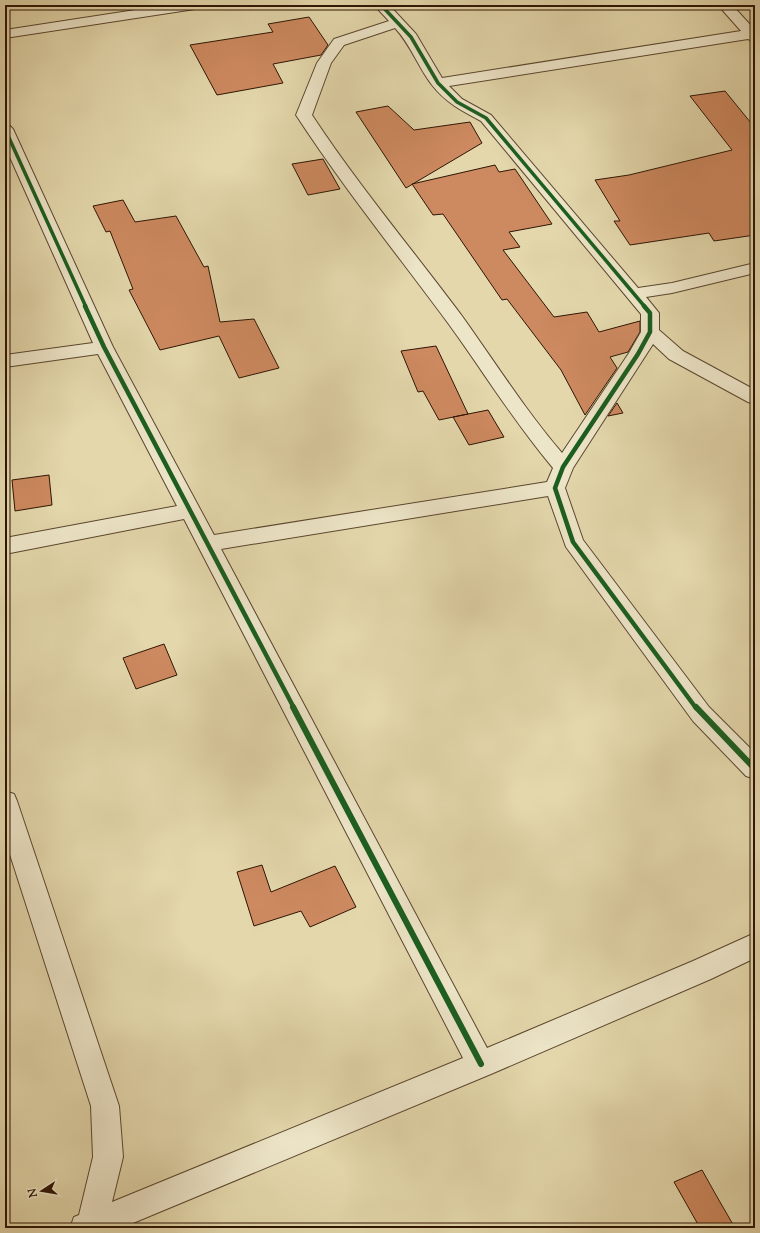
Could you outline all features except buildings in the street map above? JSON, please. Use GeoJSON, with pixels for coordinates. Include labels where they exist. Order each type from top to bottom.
{"type":"FeatureCollection","features":[{"type":"Feature","properties":{"kind":"street"},"geometry":{"type":"LineString","coordinates":[[113,5],[123,16]]}},
{"type":"Feature","properties":{"kind":"street"},"geometry":{"type":"LineString","coordinates":[[5,34],[195,5]]}},
{"type":"Feature","properties":{"kind":"street"},"geometry":{"type":"LineString","coordinates":[[381,5],[411,37],[438,84],[458,102],[486,118],[650,314],[650,332],[638,354],[563,467],[555,488],[573,542],[701,714],[755,769]]}},
{"type":"Feature","properties":{"kind":"street"},"geometry":{"type":"LineString","coordinates":[[726,5],[753,36]]}},
{"type":"Feature","properties":{"kind":"street"},"geometry":{"type":"LineString","coordinates":[[398,23],[338,42],[324,63],[304,115],[365,202],[456,321],[536,436],[563,467]]}},
{"type":"Feature","properties":{"kind":"street"},"geometry":{"type":"LineString","coordinates":[[438,84],[753,36]]}},
{"type":"Feature","properties":{"kind":"street"},"geometry":{"type":"LineString","coordinates":[[5,129],[104,347],[480,1064]]}},
{"type":"Feature","properties":{"kind":"street"},"geometry":{"type":"LineString","coordinates":[[633,294],[672,288],[755,268]]}},
{"type":"Feature","properties":{"kind":"street"},"geometry":{"type":"LineString","coordinates":[[650,332],[676,355],[755,398]]}},
{"type":"Feature","properties":{"kind":"street"},"geometry":{"type":"LineString","coordinates":[[5,361],[104,347]]}},
{"type":"Feature","properties":{"kind":"street"},"geometry":{"type":"LineString","coordinates":[[207,544],[555,488]]}},
{"type":"Feature","properties":{"kind":"street"},"geometry":{"type":"LineString","coordinates":[[5,546],[189,511]]}},
{"type":"Feature","properties":{"kind":"street"},"geometry":{"type":"LineString","coordinates":[[5,801],[105,1106],[108,1157],[91,1227]]}},
{"type":"Feature","properties":{"kind":"street"},"geometry":{"type":"LineString","coordinates":[[91,1227],[702,970],[755,945]]}},
{"type":"Feature","properties":{"kind":"cycle path"},"geometry":{"type":"LineString","coordinates":[[381,5],[411,37],[438,83],[457,102],[486,118],[650,313],[650,332],[638,354],[563,467],[555,488],[573,542],[701,714],[755,769]]}},
{"type":"Feature","properties":{"kind":"cycle path"},"geometry":{"type":"LineString","coordinates":[[5,129],[104,347],[481,1064]]}}]}
